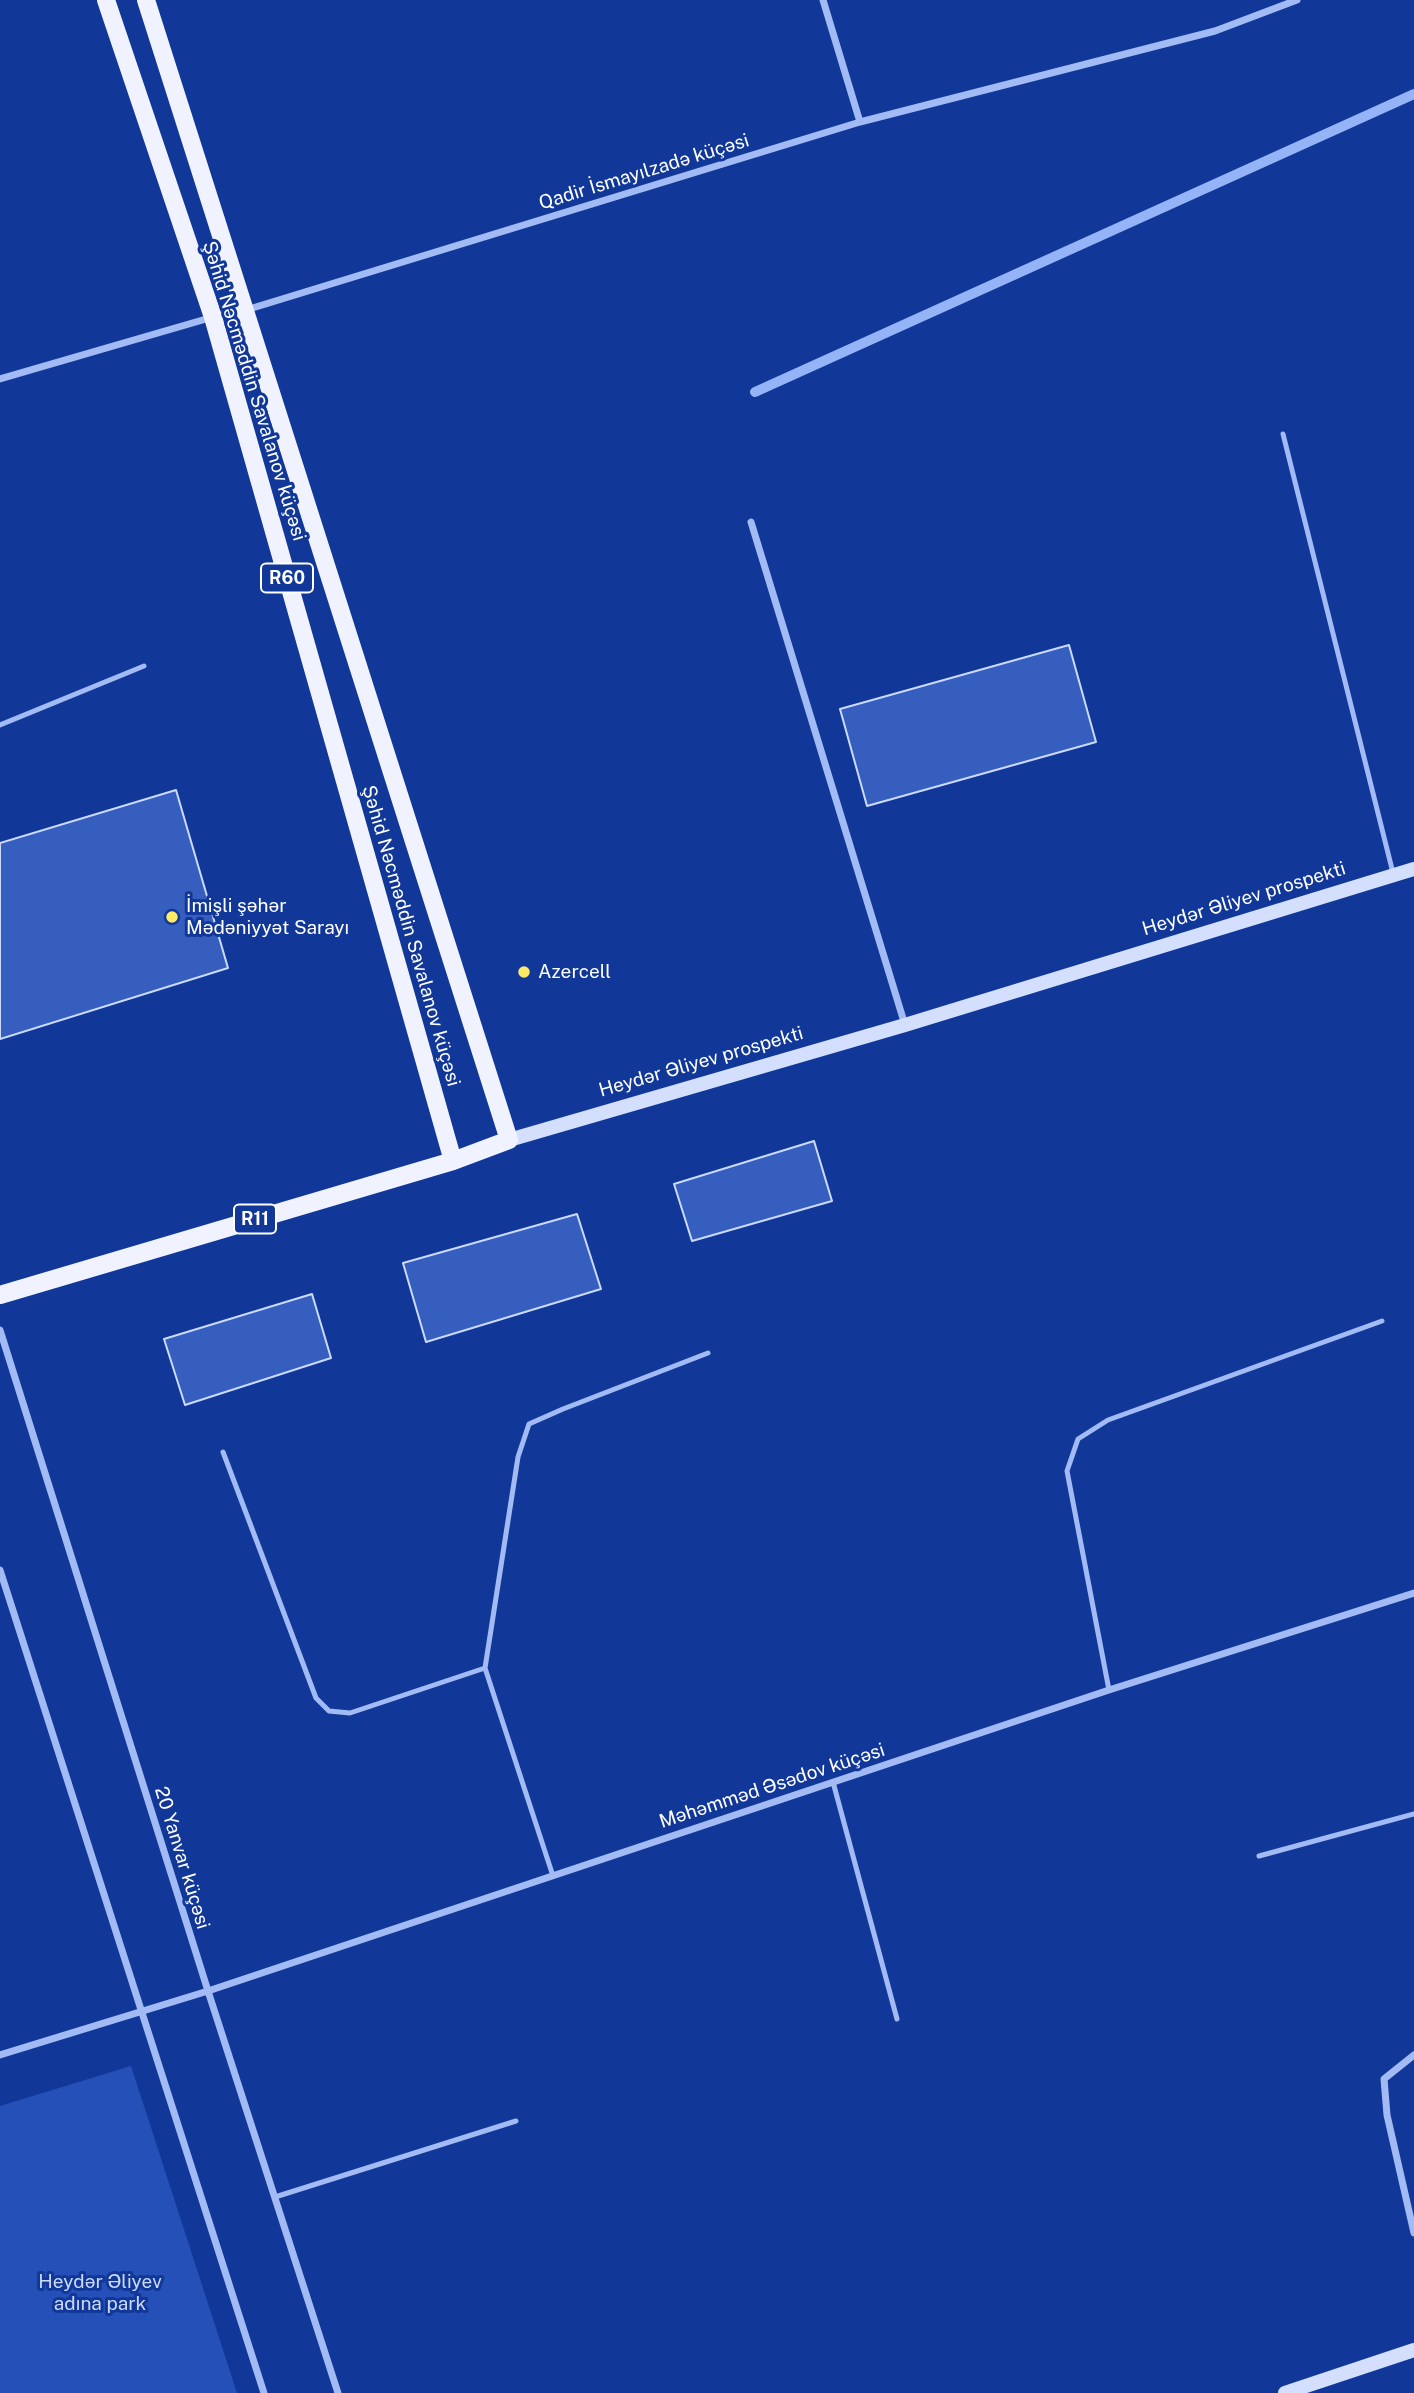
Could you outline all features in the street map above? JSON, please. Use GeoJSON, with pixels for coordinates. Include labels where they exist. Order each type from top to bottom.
{"type":"FeatureCollection","features":[{"type":"Feature","properties":{"kind":"main road","name":"Şəhid Nəcməddin Savalanov küçəsi"},"geometry":{"type":"LineString","coordinates":[[106,0],[213,317],[453,1161]]}},
{"type":"Feature","properties":{"kind":"main road","name":"Şəhid Nəcməddin Savalanov küçəsi"},"geometry":{"type":"LineString","coordinates":[[146,0],[509,1140]]}},
{"type":"Feature","properties":{"kind":"main road","name":"Heydər Əliyev prospekti"},"geometry":{"type":"LineString","coordinates":[[0,1295],[453,1161],[509,1140],[905,1025],[1414,869]]}},
{"type":"Feature","properties":{"kind":"main road"},"geometry":{"type":"LineString","coordinates":[[1285,2393],[1414,2350]]}},
{"type":"Feature","properties":{"kind":"street"},"geometry":{"type":"LineString","coordinates":[[823,0],[860,122]]}},
{"type":"Feature","properties":{"kind":"street","name":"Qadir İsmayılzadə küçəsi"},"geometry":{"type":"LineString","coordinates":[[0,379],[213,317],[246,310],[860,122],[1215,31],[1297,0]]}},
{"type":"Feature","properties":{"kind":"street"},"geometry":{"type":"LineString","coordinates":[[751,522],[905,1025]]}},
{"type":"Feature","properties":{"kind":"street","name":"20 Yanvar küçəsi"},"geometry":{"type":"LineString","coordinates":[[0,1330],[338,2393]]}},
{"type":"Feature","properties":{"kind":"street"},"geometry":{"type":"LineString","coordinates":[[0,1570],[264,2393]]}},
{"type":"Feature","properties":{"kind":"street","name":"Məhəmməd Əsədov küçəsi"},"geometry":{"type":"LineString","coordinates":[[0,2055],[208,1991],[1109,1690],[1414,1593]]}},
{"type":"Feature","properties":{"kind":"street"},"geometry":{"type":"LineString","coordinates":[[1414,2055],[1384,2079],[1387,2115],[1414,2233]]}},
{"type":"Feature","properties":{"kind":"lane"},"geometry":{"type":"LineString","coordinates":[[1283,434],[1394,876]]}},
{"type":"Feature","properties":{"kind":"lane"},"geometry":{"type":"LineString","coordinates":[[0,725],[144,666]]}},
{"type":"Feature","properties":{"kind":"lane"},"geometry":{"type":"LineString","coordinates":[[1109,1690],[1067,1472],[1078,1439],[1108,1420],[1382,1321]]}},
{"type":"Feature","properties":{"kind":"lane"},"geometry":{"type":"LineString","coordinates":[[553,1875],[485,1668],[518,1457],[529,1424],[708,1353]]}},
{"type":"Feature","properties":{"kind":"lane"},"geometry":{"type":"LineString","coordinates":[[223,1452],[316,1698],[329,1711],[350,1713],[485,1668]]}},
{"type":"Feature","properties":{"kind":"lane"},"geometry":{"type":"LineString","coordinates":[[833,1782],[897,2020]]}},
{"type":"Feature","properties":{"kind":"lane"},"geometry":{"type":"LineString","coordinates":[[1259,1856],[1414,1814]]}},
{"type":"Feature","properties":{"kind":"lane"},"geometry":{"type":"LineString","coordinates":[[275,2197],[516,2121]]}},
{"type":"Feature","properties":{"kind":"green space","name":"Heydər Əliyev adına park"},"geometry":{"type":"Polygon","coordinates":[[[131,2066],[237,2393],[0,2393],[0,2106],[131,2066]]]}},
{"type":"Feature","properties":{"kind":"building"},"geometry":{"type":"Polygon","coordinates":[[[1069,645],[1096,742],[867,806],[840,709],[1069,645]]]}},
{"type":"Feature","properties":{"kind":"building","name":"İmişli şəhər Mədəniyyət Sarayı"},"geometry":{"type":"Polygon","coordinates":[[[176,790],[228,968],[0,1039],[0,843],[176,790]]]}},
{"type":"Feature","properties":{"kind":"building"},"geometry":{"type":"Polygon","coordinates":[[[814,1141],[832,1201],[692,1241],[674,1184],[814,1141]]]}},
{"type":"Feature","properties":{"kind":"building"},"geometry":{"type":"Polygon","coordinates":[[[577,1214],[601,1289],[426,1342],[403,1263],[577,1214]]]}},
{"type":"Feature","properties":{"kind":"building"},"geometry":{"type":"Polygon","coordinates":[[[312,1294],[331,1358],[185,1405],[164,1339],[312,1294]]]}},
{"type":"Feature","properties":{"kind":"waterway"},"geometry":{"type":"LineString","coordinates":[[755,392],[1414,94]]}},
{"type":"Feature","properties":{"kind":"place","name":"İmişli şəhər Mədəniyyət Sarayı"},"geometry":{"type":"Point","coordinates":[172,917]}},
{"type":"Feature","properties":{"kind":"place","name":"Azercell"},"geometry":{"type":"Point","coordinates":[524,972]}}]}
